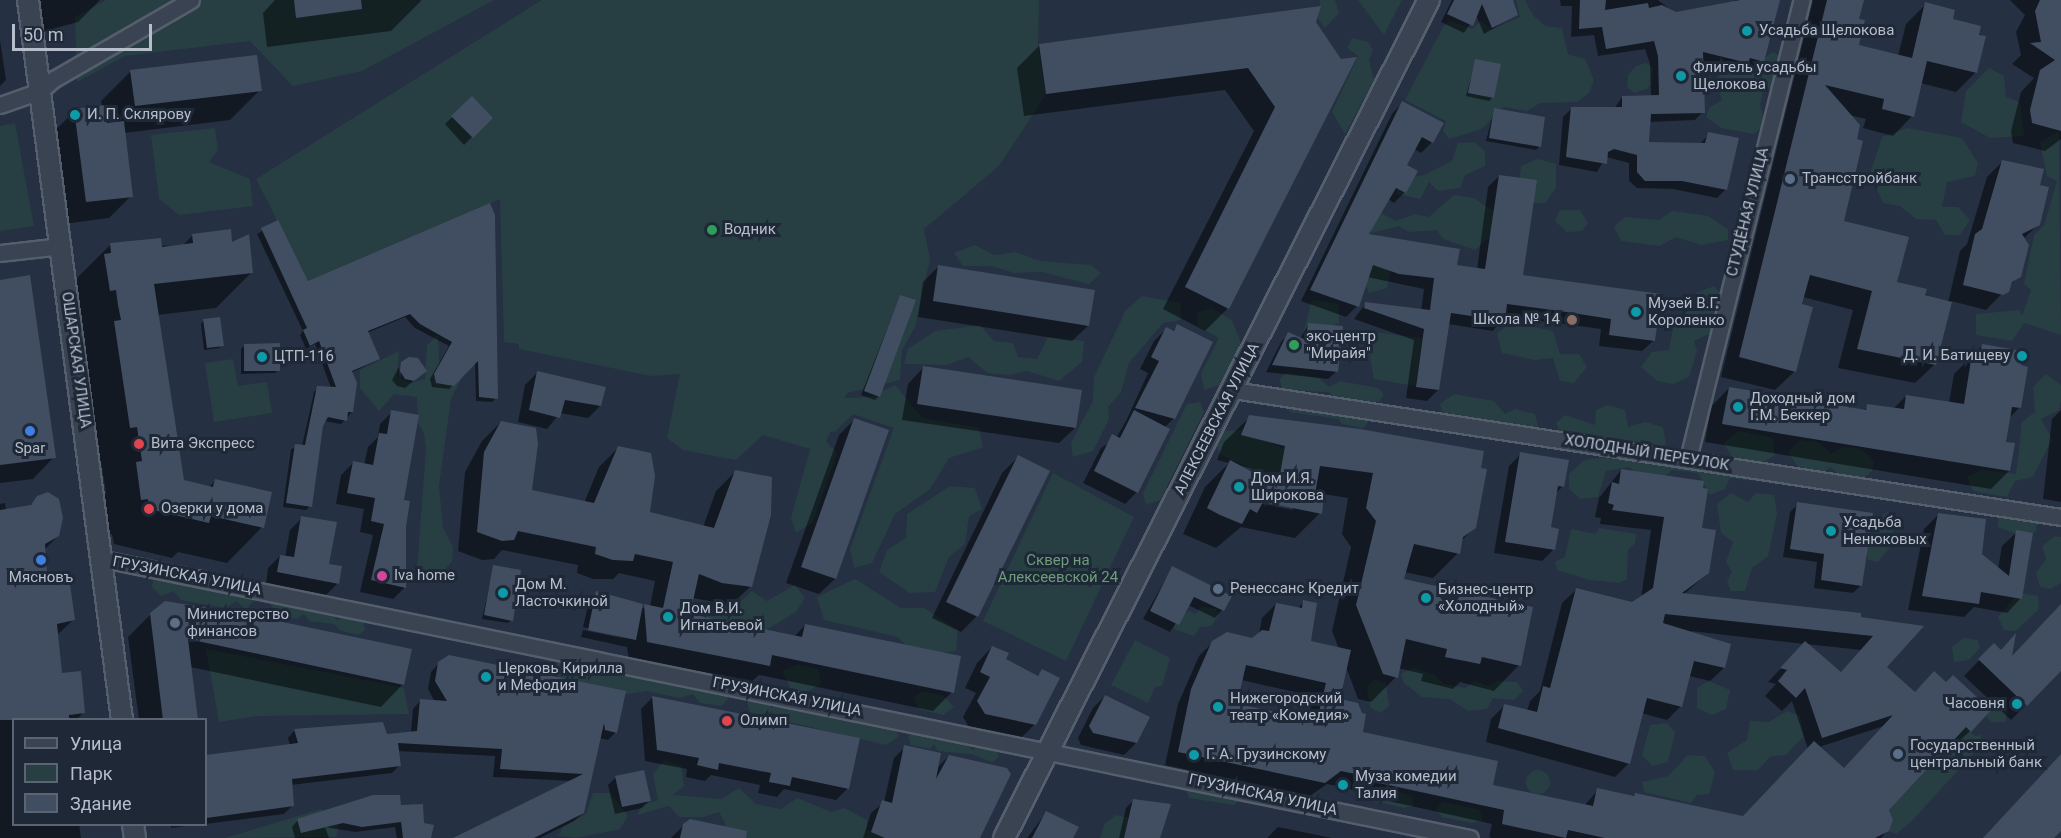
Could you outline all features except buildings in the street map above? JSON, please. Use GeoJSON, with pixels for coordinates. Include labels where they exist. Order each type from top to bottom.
{"type":"FeatureCollection","features":[{"type":"Feature","properties":{"kind":"street","name":"ОШАРСКАЯ УЛИЦА"},"geometry":{"type":"LineString","coordinates":[[28,0],[103,559],[122,718]]}},
{"type":"Feature","properties":{"kind":"street"},"geometry":{"type":"LineString","coordinates":[[0,105],[40,91],[54,79],[191,0]]}},
{"type":"Feature","properties":{"kind":"street","name":"АЛЕКСЕЕВСКАЯ УЛИЦА"},"geometry":{"type":"LineString","coordinates":[[1005,838],[1429,0]]}},
{"type":"Feature","properties":{"kind":"street","name":"СТУДЁНАЯ УЛИЦА"},"geometry":{"type":"LineString","coordinates":[[1688,459],[1802,0]]}},
{"type":"Feature","properties":{"kind":"street"},"geometry":{"type":"LineString","coordinates":[[0,253],[61,246]]}},
{"type":"Feature","properties":{"kind":"street","name":"ХОЛОДНЫЙ ПЕРЕУЛОК"},"geometry":{"type":"LineString","coordinates":[[1233,390],[2061,517]]}},
{"type":"Feature","properties":{"kind":"street","name":"ГРУЗИНСКАЯ УЛИЦА"},"geometry":{"type":"LineString","coordinates":[[103,559],[1049,750],[1470,838]]}},
{"type":"Feature","properties":{"kind":"green space"},"geometry":{"type":"Polygon","coordinates":[[[106,0],[494,0],[362,71],[293,86],[250,41],[125,56],[77,82],[75,17],[106,0]]]}},
{"type":"Feature","properties":{"kind":"green space","name":"Водник"},"geometry":{"type":"Polygon","coordinates":[[[542,0],[1039,0],[1038,43],[1045,96],[999,166],[924,229],[930,259],[915,327],[902,350],[900,380],[847,393],[844,398],[870,397],[895,385],[922,418],[979,428],[983,447],[949,458],[930,489],[895,514],[872,563],[854,568],[850,549],[894,428],[853,414],[835,432],[831,431],[826,441],[837,453],[813,522],[796,533],[791,518],[810,449],[763,435],[736,460],[683,450],[667,438],[680,374],[651,376],[519,349],[519,344],[504,342],[500,199],[308,281],[256,179],[542,0]]]}},
{"type":"Feature","properties":{"kind":"green space"},"geometry":{"type":"Polygon","coordinates":[[[1320,0],[1335,0],[1339,13],[1325,28],[1318,19],[1320,0]]]}},
{"type":"Feature","properties":{"kind":"green space"},"geometry":{"type":"Polygon","coordinates":[[[1358,0],[1402,0],[1384,35],[1358,0]]]}},
{"type":"Feature","properties":{"kind":"green space"},"geometry":{"type":"Polygon","coordinates":[[[1516,0],[1525,0],[1533,15],[1545,26],[1562,28],[1568,54],[1585,59],[1594,80],[1589,93],[1577,102],[1540,103],[1527,111],[1504,107],[1481,129],[1449,139],[1443,131],[1446,121],[1405,100],[1443,27],[1450,21],[1472,29],[1481,21],[1491,30],[1520,17],[1516,0]]]}},
{"type":"Feature","properties":{"kind":"green space"},"geometry":{"type":"Polygon","coordinates":[[[1352,38],[1368,42],[1373,50],[1369,60],[1374,80],[1345,134],[1332,112],[1358,56],[1347,48],[1352,38]]]}},
{"type":"Feature","properties":{"kind":"green space"},"geometry":{"type":"Polygon","coordinates":[[[1773,52],[1787,60],[1784,83],[1763,91],[1760,105],[1766,124],[1754,134],[1721,128],[1706,117],[1709,108],[1722,100],[1716,83],[1724,66],[1750,68],[1773,52]]]}},
{"type":"Feature","properties":{"kind":"green space"},"geometry":{"type":"Polygon","coordinates":[[[1646,63],[1653,68],[1651,84],[1647,89],[1634,93],[1627,87],[1628,75],[1636,66],[1646,63]]]}},
{"type":"Feature","properties":{"kind":"green space"},"geometry":{"type":"Polygon","coordinates":[[[1989,68],[2004,76],[2006,97],[2020,102],[2024,136],[1990,138],[1961,122],[1966,91],[1989,68]]]}},
{"type":"Feature","properties":{"kind":"green space"},"geometry":{"type":"Polygon","coordinates":[[[15,123],[34,226],[0,231],[0,126],[15,123]]]}},
{"type":"Feature","properties":{"kind":"green space"},"geometry":{"type":"Polygon","coordinates":[[[215,128],[218,150],[209,162],[250,179],[253,206],[179,215],[159,199],[151,135],[215,128]]]}},
{"type":"Feature","properties":{"kind":"green space"},"geometry":{"type":"Polygon","coordinates":[[[1907,128],[1962,138],[1978,163],[1975,176],[1947,182],[1942,207],[1958,207],[1970,220],[1960,235],[1945,235],[1936,220],[1916,219],[1900,206],[1883,203],[1870,174],[1882,137],[1907,128]]]}},
{"type":"Feature","properties":{"kind":"green space"},"geometry":{"type":"Polygon","coordinates":[[[2059,132],[2061,335],[2024,323],[2012,341],[1976,335],[1976,314],[2019,310],[2022,316],[2031,290],[2024,284],[2034,235],[2044,225],[2057,181],[2047,176],[2040,142],[2059,132]]]}},
{"type":"Feature","properties":{"kind":"green space"},"geometry":{"type":"Polygon","coordinates":[[[1474,142],[1485,151],[1485,166],[1465,175],[1460,188],[1438,191],[1429,182],[1420,199],[1397,194],[1397,181],[1424,175],[1452,161],[1458,143],[1474,142]]]}},
{"type":"Feature","properties":{"kind":"green space"},"geometry":{"type":"Polygon","coordinates":[[[1538,159],[1556,164],[1556,188],[1545,203],[1530,203],[1519,184],[1521,166],[1538,159]]]}},
{"type":"Feature","properties":{"kind":"green space"},"geometry":{"type":"Polygon","coordinates":[[[1454,195],[1474,198],[1496,213],[1493,234],[1475,250],[1443,239],[1437,230],[1409,232],[1399,226],[1372,233],[1366,223],[1381,213],[1396,221],[1415,214],[1429,217],[1454,195]]]}},
{"type":"Feature","properties":{"kind":"green space"},"geometry":{"type":"Polygon","coordinates":[[[1560,210],[1580,210],[1588,223],[1582,231],[1567,232],[1555,221],[1560,210]]]}},
{"type":"Feature","properties":{"kind":"green space"},"geometry":{"type":"Polygon","coordinates":[[[1672,211],[1708,216],[1728,229],[1728,240],[1701,245],[1676,237],[1660,246],[1621,241],[1614,227],[1625,217],[1659,220],[1672,211]]]}},
{"type":"Feature","properties":{"kind":"green space"},"geometry":{"type":"Polygon","coordinates":[[[975,245],[994,255],[1015,252],[1040,261],[1091,265],[1101,273],[1089,284],[1042,272],[1014,273],[992,266],[963,266],[954,253],[975,245]]]}},
{"type":"Feature","properties":{"kind":"green space"},"geometry":{"type":"Polygon","coordinates":[[[1370,261],[1392,266],[1387,288],[1369,293],[1364,281],[1370,261]]]}},
{"type":"Feature","properties":{"kind":"green space"},"geometry":{"type":"Polygon","coordinates":[[[1714,286],[1723,297],[1711,333],[1694,341],[1697,351],[1689,377],[1673,384],[1657,381],[1641,367],[1652,352],[1669,350],[1675,318],[1690,310],[1696,293],[1714,286]]]}},
{"type":"Feature","properties":{"kind":"green space"},"geometry":{"type":"Polygon","coordinates":[[[1142,296],[1180,303],[1181,320],[1163,323],[1129,363],[1121,392],[1108,407],[1109,419],[1093,451],[1073,457],[1071,443],[1093,401],[1094,377],[1126,310],[1142,296]]]}},
{"type":"Feature","properties":{"kind":"green space"},"geometry":{"type":"Polygon","coordinates":[[[1312,300],[1339,304],[1339,323],[1303,334],[1312,300]]]}},
{"type":"Feature","properties":{"kind":"green space"},"geometry":{"type":"Polygon","coordinates":[[[1211,308],[1232,320],[1241,343],[1219,385],[1204,390],[1201,373],[1219,338],[1197,326],[1198,313],[1211,308]]]}},
{"type":"Feature","properties":{"kind":"green space"},"geometry":{"type":"Polygon","coordinates":[[[1511,322],[1553,331],[1560,354],[1579,354],[1587,367],[1574,383],[1560,381],[1553,358],[1535,360],[1502,353],[1497,334],[1511,322]]]}},
{"type":"Feature","properties":{"kind":"green space"},"geometry":{"type":"Polygon","coordinates":[[[980,325],[994,341],[1013,343],[1018,357],[1037,359],[1048,337],[1084,341],[1082,362],[1059,381],[1027,371],[1010,375],[988,373],[968,357],[947,365],[904,364],[908,349],[935,331],[980,325]]]}},
{"type":"Feature","properties":{"kind":"green space"},"geometry":{"type":"Polygon","coordinates":[[[1365,331],[1422,338],[1415,386],[1374,379],[1365,331]]]}},
{"type":"Feature","properties":{"kind":"green space"},"geometry":{"type":"Polygon","coordinates":[[[438,335],[440,376],[462,377],[451,399],[439,486],[443,528],[453,547],[452,561],[434,584],[417,569],[426,449],[424,433],[418,423],[417,397],[394,394],[379,411],[360,388],[360,370],[399,351],[397,377],[411,383],[425,379],[427,345],[438,335]]]}},
{"type":"Feature","properties":{"kind":"green space"},"geometry":{"type":"Polygon","coordinates":[[[233,359],[238,386],[267,382],[272,413],[214,422],[205,363],[233,359]]]}},
{"type":"Feature","properties":{"kind":"green space"},"geometry":{"type":"Polygon","coordinates":[[[1286,373],[1319,378],[1329,387],[1340,381],[1378,388],[1384,394],[1379,402],[1336,399],[1329,392],[1282,390],[1280,379],[1286,373]]]}},
{"type":"Feature","properties":{"kind":"green space"},"geometry":{"type":"Polygon","coordinates":[[[2046,374],[2061,385],[2061,400],[2059,410],[2041,419],[2052,439],[2033,477],[2015,481],[2007,497],[1973,491],[1967,477],[1981,470],[2016,474],[2022,422],[2035,412],[2033,387],[2046,374]]]}},
{"type":"Feature","properties":{"kind":"green space"},"geometry":{"type":"Polygon","coordinates":[[[1454,394],[1494,401],[1505,414],[1515,409],[1535,414],[1538,426],[1531,432],[1513,429],[1504,421],[1494,425],[1444,417],[1440,404],[1454,394]]]}},
{"type":"Feature","properties":{"kind":"green space"},"geometry":{"type":"Polygon","coordinates":[[[1200,402],[1204,412],[1160,500],[1146,505],[1143,493],[1187,404],[1200,402]]]}},
{"type":"Feature","properties":{"kind":"green space"},"geometry":{"type":"Polygon","coordinates":[[[1607,405],[1625,410],[1628,427],[1645,422],[1663,427],[1666,444],[1656,449],[1638,448],[1627,441],[1598,443],[1561,435],[1556,423],[1565,415],[1595,425],[1596,410],[1607,405]]]}},
{"type":"Feature","properties":{"kind":"green space"},"geometry":{"type":"Polygon","coordinates":[[[1289,407],[1339,414],[1344,408],[1366,411],[1370,420],[1363,428],[1342,424],[1339,419],[1289,412],[1289,407]]]}},
{"type":"Feature","properties":{"kind":"green space"},"geometry":{"type":"Polygon","coordinates":[[[1242,430],[1288,451],[1289,485],[1221,455],[1216,446],[1224,431],[1242,430]]]}},
{"type":"Feature","properties":{"kind":"green space"},"geometry":{"type":"Polygon","coordinates":[[[1739,431],[1772,438],[1775,455],[1760,464],[1734,461],[1724,443],[1739,431]]]}},
{"type":"Feature","properties":{"kind":"green space"},"geometry":{"type":"Polygon","coordinates":[[[1800,440],[1819,443],[1831,454],[1844,447],[1858,448],[1874,460],[1872,471],[1862,479],[1841,477],[1831,467],[1819,475],[1799,468],[1788,453],[1800,440]]]}},
{"type":"Feature","properties":{"kind":"green space"},"geometry":{"type":"Polygon","coordinates":[[[1604,451],[1627,453],[1633,460],[1644,456],[1668,460],[1672,465],[1779,480],[1779,484],[1730,478],[1725,489],[1710,495],[1698,473],[1672,470],[1663,478],[1641,476],[1629,467],[1606,471],[1598,497],[1580,499],[1569,489],[1569,474],[1584,460],[1601,458],[1604,451]]]}},
{"type":"Feature","properties":{"kind":"green space","name":"Сквер на Алексеевской 24"},"geometry":{"type":"Polygon","coordinates":[[[1053,473],[1134,517],[1066,661],[983,621],[1053,473]]]}},
{"type":"Feature","properties":{"kind":"green space"},"geometry":{"type":"Polygon","coordinates":[[[950,486],[975,488],[982,509],[969,516],[965,544],[949,557],[935,592],[910,593],[879,572],[887,550],[906,538],[907,514],[950,486]]]}},
{"type":"Feature","properties":{"kind":"green space"},"geometry":{"type":"Polygon","coordinates":[[[1731,493],[1748,502],[1756,493],[1774,495],[1777,513],[1768,556],[1752,568],[1745,591],[1731,591],[1727,581],[1732,572],[1726,562],[1733,542],[1721,533],[1717,504],[1731,493]]]}},
{"type":"Feature","properties":{"kind":"green space"},"geometry":{"type":"Polygon","coordinates":[[[2016,511],[2037,521],[2036,531],[2025,537],[1997,527],[2000,515],[2016,511]]]}},
{"type":"Feature","properties":{"kind":"green space"},"geometry":{"type":"Polygon","coordinates":[[[1888,512],[1893,517],[1893,544],[1878,562],[1868,560],[1862,543],[1873,520],[1888,512]]]}},
{"type":"Feature","properties":{"kind":"green space"},"geometry":{"type":"Polygon","coordinates":[[[1599,528],[1636,534],[1635,543],[1628,550],[1627,579],[1619,583],[1590,580],[1557,570],[1555,562],[1565,557],[1571,529],[1596,534],[1599,528]]]}},
{"type":"Feature","properties":{"kind":"green space"},"geometry":{"type":"Polygon","coordinates":[[[2055,536],[2061,537],[2061,583],[2050,589],[2040,587],[2036,573],[2046,559],[2042,546],[2055,536]]]}},
{"type":"Feature","properties":{"kind":"green space"},"geometry":{"type":"Polygon","coordinates":[[[169,577],[233,587],[239,595],[249,592],[255,600],[246,609],[236,601],[226,608],[181,600],[174,591],[161,596],[152,587],[153,580],[169,577]]]}},
{"type":"Feature","properties":{"kind":"green space"},"geometry":{"type":"Polygon","coordinates":[[[855,579],[901,608],[924,608],[958,630],[956,651],[916,656],[898,637],[824,620],[817,597],[855,579]]]}},
{"type":"Feature","properties":{"kind":"green space"},"geometry":{"type":"Polygon","coordinates":[[[795,585],[805,598],[796,612],[753,638],[703,618],[714,605],[733,608],[752,591],[767,601],[795,585]]]}},
{"type":"Feature","properties":{"kind":"green space"},"geometry":{"type":"Polygon","coordinates":[[[2019,593],[2038,596],[2039,609],[2016,631],[2004,630],[1998,617],[2019,593]]]}},
{"type":"Feature","properties":{"kind":"green space"},"geometry":{"type":"Polygon","coordinates":[[[278,599],[299,601],[306,609],[328,609],[337,620],[348,616],[363,620],[365,630],[358,635],[339,630],[335,624],[309,621],[304,614],[297,619],[276,615],[271,604],[278,599]]]}},
{"type":"Feature","properties":{"kind":"green space"},"geometry":{"type":"Polygon","coordinates":[[[1202,607],[1216,609],[1219,615],[1211,626],[1200,627],[1194,636],[1174,629],[1175,619],[1189,611],[1195,614],[1202,607]]]}},
{"type":"Feature","properties":{"kind":"green space"},"geometry":{"type":"Polygon","coordinates":[[[1963,638],[1978,640],[1980,648],[1969,660],[1954,662],[1952,647],[1963,638]]]}},
{"type":"Feature","properties":{"kind":"green space"},"geometry":{"type":"Polygon","coordinates":[[[1135,640],[1170,658],[1162,686],[1155,687],[1148,703],[1111,685],[1135,640]]]}},
{"type":"Feature","properties":{"kind":"green space"},"geometry":{"type":"Polygon","coordinates":[[[206,649],[404,688],[409,714],[258,716],[219,722],[206,649]]]}},
{"type":"Feature","properties":{"kind":"green space"},"geometry":{"type":"Polygon","coordinates":[[[558,654],[724,687],[728,699],[721,706],[700,703],[693,694],[680,698],[646,691],[610,697],[564,683],[547,662],[558,654]]]}},
{"type":"Feature","properties":{"kind":"green space"},"geometry":{"type":"Polygon","coordinates":[[[798,665],[818,669],[821,684],[806,692],[791,689],[782,671],[798,665]]]}},
{"type":"Feature","properties":{"kind":"green space"},"geometry":{"type":"Polygon","coordinates":[[[1413,668],[1433,674],[1444,684],[1465,688],[1475,681],[1487,686],[1497,681],[1517,682],[1523,691],[1514,700],[1493,698],[1487,709],[1468,711],[1450,699],[1422,697],[1404,683],[1401,674],[1413,668]]]}},
{"type":"Feature","properties":{"kind":"green space"},"geometry":{"type":"Polygon","coordinates":[[[1374,680],[1386,684],[1389,706],[1380,713],[1370,707],[1367,687],[1374,680]]]}},
{"type":"Feature","properties":{"kind":"green space"},"geometry":{"type":"Polygon","coordinates":[[[1709,681],[1730,690],[1726,709],[1712,715],[1697,708],[1697,688],[1709,681]]]}},
{"type":"Feature","properties":{"kind":"green space"},"geometry":{"type":"Polygon","coordinates":[[[922,691],[944,696],[954,707],[943,715],[919,709],[914,698],[922,691]]]}},
{"type":"Feature","properties":{"kind":"green space"},"geometry":{"type":"Polygon","coordinates":[[[1983,697],[1998,698],[2008,710],[2005,722],[1991,722],[1978,707],[1983,697]]]}},
{"type":"Feature","properties":{"kind":"green space"},"geometry":{"type":"Polygon","coordinates":[[[755,698],[764,698],[772,708],[785,700],[894,727],[899,736],[886,745],[777,719],[772,711],[763,715],[750,712],[747,703],[755,698]]]}},
{"type":"Feature","properties":{"kind":"green space"},"geometry":{"type":"Polygon","coordinates":[[[1787,711],[1800,716],[1804,736],[1786,755],[1771,756],[1758,770],[1733,770],[1727,753],[1747,740],[1750,721],[1769,722],[1787,711]]]}},
{"type":"Feature","properties":{"kind":"green space"},"geometry":{"type":"Polygon","coordinates":[[[1667,723],[1675,732],[1668,762],[1652,766],[1642,755],[1650,725],[1667,723]]]}},
{"type":"Feature","properties":{"kind":"green space"},"geometry":{"type":"Polygon","coordinates":[[[1966,727],[1975,736],[1981,735],[1981,745],[1911,822],[1896,834],[1889,831],[1893,820],[1889,810],[1966,727]]]}},
{"type":"Feature","properties":{"kind":"green space"},"geometry":{"type":"Polygon","coordinates":[[[915,732],[930,734],[935,741],[944,738],[965,743],[973,750],[983,744],[995,747],[999,757],[992,762],[971,754],[938,751],[934,744],[930,749],[911,745],[908,736],[915,732]]]}},
{"type":"Feature","properties":{"kind":"green space"},"geometry":{"type":"Polygon","coordinates":[[[1688,755],[1705,756],[1715,772],[1709,794],[1697,795],[1691,803],[1644,792],[1642,782],[1668,776],[1688,755]]]}},
{"type":"Feature","properties":{"kind":"green space"},"geometry":{"type":"Polygon","coordinates":[[[664,760],[681,766],[684,786],[673,795],[721,799],[739,788],[756,804],[781,809],[797,798],[831,812],[844,808],[867,820],[867,831],[890,829],[928,838],[725,838],[725,823],[719,812],[703,817],[679,817],[669,806],[637,815],[642,805],[658,800],[653,774],[664,760]]]}},
{"type":"Feature","properties":{"kind":"green space"},"geometry":{"type":"Polygon","coordinates":[[[1538,770],[1546,774],[1550,782],[1546,790],[1538,794],[1530,790],[1526,782],[1530,774],[1538,770]]]}},
{"type":"Feature","properties":{"kind":"green space"},"geometry":{"type":"Polygon","coordinates":[[[1185,786],[1236,791],[1240,800],[1234,805],[1189,798],[1185,786]]]}},
{"type":"Feature","properties":{"kind":"green space"},"geometry":{"type":"Polygon","coordinates":[[[1380,786],[1412,796],[1413,806],[1404,808],[1374,801],[1372,792],[1380,786]]]}},
{"type":"Feature","properties":{"kind":"green space"},"geometry":{"type":"Polygon","coordinates":[[[593,793],[610,793],[628,816],[620,829],[577,838],[558,836],[563,827],[586,814],[593,793]]]}},
{"type":"Feature","properties":{"kind":"green space"},"geometry":{"type":"Polygon","coordinates":[[[1443,802],[1480,810],[1482,821],[1472,823],[1442,817],[1436,810],[1443,802]]]}},
{"type":"Feature","properties":{"kind":"green space"},"geometry":{"type":"Polygon","coordinates":[[[321,809],[340,820],[336,837],[225,838],[321,809]]]}},
{"type":"Feature","properties":{"kind":"green space"},"geometry":{"type":"Polygon","coordinates":[[[1116,815],[1134,819],[1138,838],[1100,838],[1105,823],[1116,815]]]}},
{"type":"Feature","properties":{"kind":"place","name":"Усадьба Щелокова"},"geometry":{"type":"Point","coordinates":[1747,31]}},
{"type":"Feature","properties":{"kind":"place","name":"Флигель усадьбы Щелокова"},"geometry":{"type":"Point","coordinates":[1681,76]}},
{"type":"Feature","properties":{"kind":"place","name":"И. П. Склярову"},"geometry":{"type":"Point","coordinates":[75,115]}},
{"type":"Feature","properties":{"kind":"place","name":"Трансстройбанк"},"geometry":{"type":"Point","coordinates":[1790,179]}},
{"type":"Feature","properties":{"kind":"place","name":"Водник"},"geometry":{"type":"Point","coordinates":[712,230]}},
{"type":"Feature","properties":{"kind":"place","name":"Музей В.Г. Короленко"},"geometry":{"type":"Point","coordinates":[1636,312]}},
{"type":"Feature","properties":{"kind":"place","name":"Школа № 14"},"geometry":{"type":"Point","coordinates":[1572,320]}},
{"type":"Feature","properties":{"kind":"place","name":"эко-центр \"Мирайя\""},"geometry":{"type":"Point","coordinates":[1294,345]}},
{"type":"Feature","properties":{"kind":"place","name":"Д. И. Батищеву"},"geometry":{"type":"Point","coordinates":[2022,356]}},
{"type":"Feature","properties":{"kind":"place","name":"ЦТП-116"},"geometry":{"type":"Point","coordinates":[262,357]}},
{"type":"Feature","properties":{"kind":"place","name":"Доходный дом Г.М. Беккер"},"geometry":{"type":"Point","coordinates":[1738,407]}},
{"type":"Feature","properties":{"kind":"place","name":"Spar"},"geometry":{"type":"Point","coordinates":[30,431]}},
{"type":"Feature","properties":{"kind":"place","name":"Вита Экспресс"},"geometry":{"type":"Point","coordinates":[139,444]}},
{"type":"Feature","properties":{"kind":"place","name":"Дом И.Я. Широкова"},"geometry":{"type":"Point","coordinates":[1239,487]}},
{"type":"Feature","properties":{"kind":"place","name":"Озерки у дома"},"geometry":{"type":"Point","coordinates":[149,509]}},
{"type":"Feature","properties":{"kind":"place","name":"Усадьба Ненюковых"},"geometry":{"type":"Point","coordinates":[1831,531]}},
{"type":"Feature","properties":{"kind":"place","name":"Мясновъ"},"geometry":{"type":"Point","coordinates":[41,560]}},
{"type":"Feature","properties":{"kind":"place","name":"Iva home"},"geometry":{"type":"Point","coordinates":[382,576]}},
{"type":"Feature","properties":{"kind":"place","name":"Ренессанс Кредит"},"geometry":{"type":"Point","coordinates":[1218,589]}},
{"type":"Feature","properties":{"kind":"place","name":"Дом М. Ласточкиной"},"geometry":{"type":"Point","coordinates":[503,593]}},
{"type":"Feature","properties":{"kind":"place","name":"Бизнес-центр «Холодный»"},"geometry":{"type":"Point","coordinates":[1426,598]}},
{"type":"Feature","properties":{"kind":"place","name":"Дом В.И. Игнатьевой"},"geometry":{"type":"Point","coordinates":[668,617]}},
{"type":"Feature","properties":{"kind":"place","name":"Министерство финансов"},"geometry":{"type":"Point","coordinates":[175,623]}},
{"type":"Feature","properties":{"kind":"place","name":"Церковь Кирилла и Мефодия"},"geometry":{"type":"Point","coordinates":[486,677]}},
{"type":"Feature","properties":{"kind":"place","name":"Часовня"},"geometry":{"type":"Point","coordinates":[2017,704]}},
{"type":"Feature","properties":{"kind":"place","name":"Нижегородский театр «Комедия»"},"geometry":{"type":"Point","coordinates":[1218,707]}},
{"type":"Feature","properties":{"kind":"place","name":"Олимп"},"geometry":{"type":"Point","coordinates":[727,721]}},
{"type":"Feature","properties":{"kind":"place","name":"Государственный центральный банк"},"geometry":{"type":"Point","coordinates":[1898,754]}},
{"type":"Feature","properties":{"kind":"place","name":"Г. А. Грузинскому"},"geometry":{"type":"Point","coordinates":[1194,755]}},
{"type":"Feature","properties":{"kind":"place","name":"Муза комедии Талия"},"geometry":{"type":"Point","coordinates":[1343,785]}}]}
